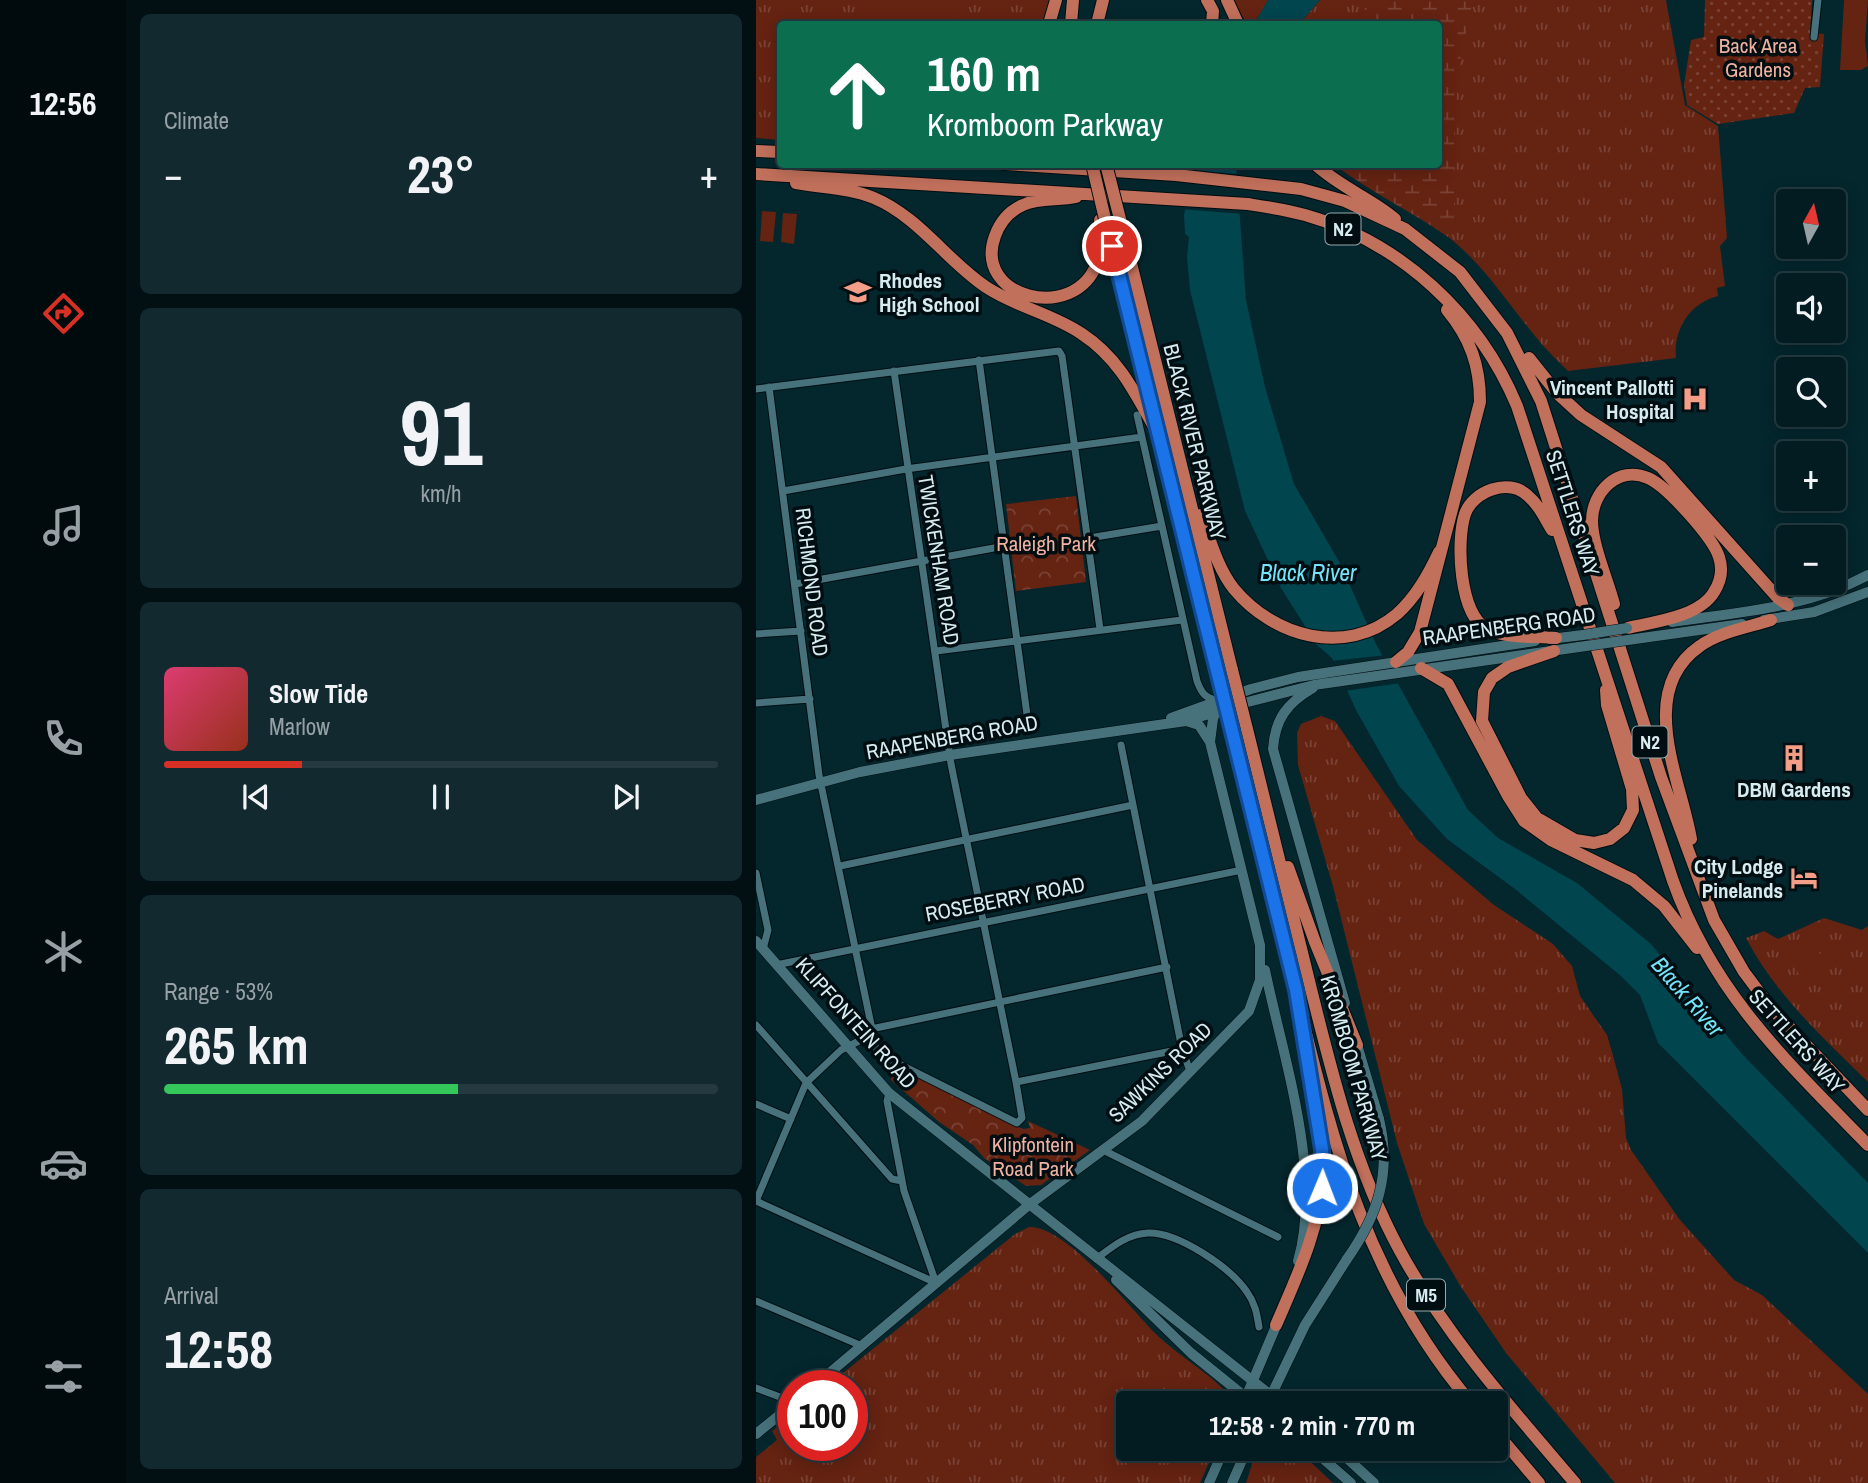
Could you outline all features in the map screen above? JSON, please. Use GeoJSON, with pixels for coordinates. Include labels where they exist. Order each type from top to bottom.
{"type":"FeatureCollection","features":[{"type":"Feature","properties":{"kind":"highway"},"geometry":{"type":"LineString","coordinates":[[1050,21],[1056,0]]}},
{"type":"Feature","properties":{"kind":"highway"},"geometry":{"type":"LineString","coordinates":[[1071,21],[1073,0]]}},
{"type":"Feature","properties":{"kind":"highway"},"geometry":{"type":"LineString","coordinates":[[1090,21],[1092,0]]}},
{"type":"Feature","properties":{"kind":"highway"},"geometry":{"type":"LineString","coordinates":[[1098,21],[1103,0]]}},
{"type":"Feature","properties":{"kind":"highway"},"geometry":{"type":"LineString","coordinates":[[1207,0],[1213,11],[1212,21]]}},
{"type":"Feature","properties":{"kind":"highway"},"geometry":{"type":"LineString","coordinates":[[1227,0],[1237,21]]}},
{"type":"Feature","properties":{"kind":"highway"},"geometry":{"type":"LineString","coordinates":[[756,151],[777,152]]}},
{"type":"Feature","properties":{"kind":"highway"},"geometry":{"type":"LineString","coordinates":[[1079,168],[1102,218],[1097,264],[1088,279],[1071,293],[1050,299],[1027,297],[1009,287],[999,275],[993,260],[992,242],[998,226],[1009,213],[1024,204],[1090,194]]}},
{"type":"Feature","properties":{"kind":"highway","name":"BLACK RIVER PARKWAY"},"geometry":{"type":"LineString","coordinates":[[1092,168],[1102,218],[1233,733]]}},
{"type":"Feature","properties":{"kind":"highway","name":"SETTLERS WAY"},"geometry":{"type":"LineString","coordinates":[[1093,168],[1249,182],[1301,189],[1345,201],[1405,229],[1460,272],[1507,332],[1544,408],[1627,673],[1697,878],[1721,933],[1756,990],[1790,1030],[1868,1110]]}},
{"type":"Feature","properties":{"kind":"highway","name":"BLACK RIVER PARKWAY"},"geometry":{"type":"LineString","coordinates":[[1107,168],[1247,729]]}},
{"type":"Feature","properties":{"kind":"highway"},"geometry":{"type":"LineString","coordinates":[[1320,168],[1349,191],[1384,210],[1405,229]]}},
{"type":"Feature","properties":{"kind":"highway"},"geometry":{"type":"LineString","coordinates":[[756,175],[840,188],[875,199],[905,216],[974,279],[1007,302],[1080,332],[1108,354],[1127,376],[1158,434]]}},
{"type":"Feature","properties":{"kind":"highway","name":"SETTLERS WAY"},"geometry":{"type":"LineString","coordinates":[[756,175],[1248,204],[1305,215],[1346,230],[1386,250],[1427,282],[1474,330],[1504,378],[1523,421],[1678,895],[1711,964],[1763,1037],[1868,1145]]}},
{"type":"Feature","properties":{"kind":"highway"},"geometry":{"type":"LineString","coordinates":[[1395,665],[1408,652],[1420,632],[1476,425],[1480,383],[1478,365],[1464,332],[1427,282]]}},
{"type":"Feature","properties":{"kind":"highway"},"geometry":{"type":"LineString","coordinates":[[1507,332],[1513,334],[1537,371],[1581,415],[1661,467],[1777,597],[1788,605]]}},
{"type":"Feature","properties":{"kind":"highway"},"geometry":{"type":"LineString","coordinates":[[1175,439],[1213,550],[1232,586],[1255,612],[1279,627],[1323,638],[1360,633],[1384,623],[1416,594],[1440,552]]}},
{"type":"Feature","properties":{"kind":"highway"},"geometry":{"type":"LineString","coordinates":[[1627,673],[1619,620],[1592,524],[1594,504],[1604,486],[1633,474],[1647,477],[1662,486],[1678,504],[1714,547],[1721,574],[1713,595],[1699,607],[1637,630]]}},
{"type":"Feature","properties":{"kind":"highway"},"geometry":{"type":"LineString","coordinates":[[1555,644],[1485,629],[1468,611],[1463,590],[1462,529],[1465,513],[1474,500],[1489,490],[1510,488],[1525,493],[1542,511],[1567,558]]}},
{"type":"Feature","properties":{"kind":"highway"},"geometry":{"type":"LineString","coordinates":[[1697,878],[1690,834],[1670,756],[1666,717],[1672,683],[1684,663],[1702,644],[1771,620]]}},
{"type":"Feature","properties":{"kind":"highway"},"geometry":{"type":"LineString","coordinates":[[1555,644],[1492,678],[1484,692],[1482,721],[1521,799],[1537,818],[1575,840],[1594,843],[1610,839],[1624,828],[1633,810],[1632,789],[1607,705],[1605,669]]}},
{"type":"Feature","properties":{"kind":"highway"},"geometry":{"type":"LineString","coordinates":[[1421,668],[1441,677],[1448,684],[1524,821],[1551,840],[1633,880],[1664,906],[1711,964]]}},
{"type":"Feature","properties":{"kind":"highway","name":"KROMBOOM PARKWAY"},"geometry":{"type":"LineString","coordinates":[[1247,729],[1332,1075],[1349,1133],[1372,1193],[1410,1270],[1443,1322],[1575,1483]]}},
{"type":"Feature","properties":{"kind":"highway","name":"KROMBOOM PARKWAY"},"geometry":{"type":"LineString","coordinates":[[1233,733],[1333,1139],[1362,1222],[1412,1319],[1463,1391]]}},
{"type":"Feature","properties":{"kind":"highway"},"geometry":{"type":"LineString","coordinates":[[1262,791],[1314,942],[1357,1045]]}},
{"type":"Feature","properties":{"kind":"highway"},"geometry":{"type":"LineString","coordinates":[[1276,1325],[1314,1233],[1323,1174],[1320,1137],[1296,990]]}},
{"type":"Feature","properties":{"kind":"highway"},"geometry":{"type":"LineString","coordinates":[[1508,1446],[1539,1483]]}},
{"type":"Feature","properties":{"kind":"main road"},"geometry":{"type":"LineString","coordinates":[[1846,585],[1868,569]]}},
{"type":"Feature","properties":{"kind":"main road","name":"RAAPENBERG ROAD"},"geometry":{"type":"LineString","coordinates":[[1846,586],[1868,575]]}},
{"type":"Feature","properties":{"kind":"main road","name":"RAAPENBERG ROAD"},"geometry":{"type":"LineString","coordinates":[[1573,642],[1637,630],[1771,620],[1814,612],[1868,592]]}},
{"type":"Feature","properties":{"kind":"main road","name":"RAAPENBERG ROAD"},"geometry":{"type":"LineString","coordinates":[[1158,723],[1268,684],[1335,670],[1573,642],[1788,605],[1820,595]]}},
{"type":"Feature","properties":{"kind":"main road","name":"RAAPENBERG ROAD"},"geometry":{"type":"LineString","coordinates":[[756,800],[821,782],[950,755],[1186,721],[1279,691],[1338,681],[1395,665],[1421,668],[1555,644]]}},
{"type":"Feature","properties":{"kind":"main road"},"geometry":{"type":"LineString","coordinates":[[1273,1391],[1305,1325],[1368,1228],[1381,1193],[1385,1156],[1379,1119],[1273,749],[1274,734],[1283,712],[1301,695],[1319,684]]}},
{"type":"Feature","properties":{"kind":"main road","name":"SAWKINS ROAD"},"geometry":{"type":"LineString","coordinates":[[833,1370],[1030,1204],[1142,1121],[1249,1011],[1260,980],[1260,945],[1210,742],[1220,700]]}},
{"type":"Feature","properties":{"kind":"main road"},"geometry":{"type":"LineString","coordinates":[[1186,721],[1199,725],[1210,742]]}},
{"type":"Feature","properties":{"kind":"main road","name":"KLIPFONTEIN ROAD"},"geometry":{"type":"LineString","coordinates":[[759,945],[889,1093],[1096,1259],[1253,1380],[1262,1391]]}},
{"type":"Feature","properties":{"kind":"main road"},"geometry":{"type":"LineString","coordinates":[[1250,1391],[1300,1253],[1306,1187],[1302,1146],[1260,945]]}},
{"type":"Feature","properties":{"kind":"main road","name":"KLIPFONTEIN ROAD"},"geometry":{"type":"LineString","coordinates":[[1096,1259],[1154,1319],[1237,1391]]}},
{"type":"Feature","properties":{"kind":"main road"},"geometry":{"type":"LineString","coordinates":[[756,1434],[777,1416]]}},
{"type":"Feature","properties":{"kind":"main road"},"geometry":{"type":"LineString","coordinates":[[1209,1483],[1219,1461]]}},
{"type":"Feature","properties":{"kind":"main road"},"geometry":{"type":"LineString","coordinates":[[1232,1483],[1242,1461]]}},
{"type":"Feature","properties":{"kind":"main road"},"geometry":{"type":"LineString","coordinates":[[1326,1461],[1351,1483]]}},
{"type":"Feature","properties":{"kind":"main road"},"geometry":{"type":"LineString","coordinates":[[1350,1461],[1374,1483]]}},
{"type":"Feature","properties":{"kind":"street"},"geometry":{"type":"LineString","coordinates":[[1814,37],[1818,0]]}},
{"type":"Feature","properties":{"kind":"street"},"geometry":{"type":"LineString","coordinates":[[756,389],[1059,351],[1062,356],[1089,538],[1100,629]]}},
{"type":"Feature","properties":{"kind":"street"},"geometry":{"type":"LineString","coordinates":[[979,360],[1028,722]]}},
{"type":"Feature","properties":{"kind":"street","name":"TWICKENHAM ROAD"},"geometry":{"type":"LineString","coordinates":[[894,371],[906,469],[950,755],[1016,1082],[1021,1122]]}},
{"type":"Feature","properties":{"kind":"street","name":"RICHMOND ROAD"},"geometry":{"type":"LineString","coordinates":[[769,387],[821,782],[877,1053],[1014,1122],[1021,1122]]}},
{"type":"Feature","properties":{"kind":"street"},"geometry":{"type":"LineString","coordinates":[[1138,415],[1197,681],[1208,698],[1220,700]]}},
{"type":"Feature","properties":{"kind":"street"},"geometry":{"type":"LineString","coordinates":[[783,491],[906,469],[1142,437]]}},
{"type":"Feature","properties":{"kind":"street"},"geometry":{"type":"LineString","coordinates":[[1089,538],[1161,526]]}},
{"type":"Feature","properties":{"kind":"street"},"geometry":{"type":"LineString","coordinates":[[795,584],[1005,546]]}},
{"type":"Feature","properties":{"kind":"street"},"geometry":{"type":"LineString","coordinates":[[936,651],[1182,620]]}},
{"type":"Feature","properties":{"kind":"street"},"geometry":{"type":"LineString","coordinates":[[756,634],[801,631]]}},
{"type":"Feature","properties":{"kind":"street"},"geometry":{"type":"LineString","coordinates":[[756,703],[810,699]]}},
{"type":"Feature","properties":{"kind":"street"},"geometry":{"type":"LineString","coordinates":[[1121,745],[1182,1049],[1190,1071]]}},
{"type":"Feature","properties":{"kind":"street"},"geometry":{"type":"LineString","coordinates":[[840,866],[1133,805]]}},
{"type":"Feature","properties":{"kind":"street","name":"ROSEBERRY ROAD"},"geometry":{"type":"LineString","coordinates":[[776,965],[856,946],[1241,870]]}},
{"type":"Feature","properties":{"kind":"street"},"geometry":{"type":"LineString","coordinates":[[756,873],[768,930],[759,945]]}},
{"type":"Feature","properties":{"kind":"street"},"geometry":{"type":"LineString","coordinates":[[936,1283],[920,1273],[756,1201],[806,1083],[847,1046],[865,1038],[872,1028],[1167,967]]}},
{"type":"Feature","properties":{"kind":"street"},"geometry":{"type":"LineString","coordinates":[[756,1025],[892,1179],[902,1181]]}},
{"type":"Feature","properties":{"kind":"street"},"geometry":{"type":"LineString","coordinates":[[1016,1082],[1182,1049]]}},
{"type":"Feature","properties":{"kind":"street"},"geometry":{"type":"LineString","coordinates":[[889,1093],[887,1101],[902,1181],[936,1283]]}},
{"type":"Feature","properties":{"kind":"street"},"geometry":{"type":"LineString","coordinates":[[756,1104],[791,1119]]}},
{"type":"Feature","properties":{"kind":"street"},"geometry":{"type":"LineString","coordinates":[[1103,1150],[1118,1160],[1278,1237]]}},
{"type":"Feature","properties":{"kind":"street"},"geometry":{"type":"LineString","coordinates":[[1096,1259],[1115,1244],[1136,1234],[1171,1237],[1194,1248],[1236,1279],[1253,1302],[1259,1327]]}},
{"type":"Feature","properties":{"kind":"street"},"geometry":{"type":"LineString","coordinates":[[756,1301],[862,1346]]}},
{"type":"Feature","properties":{"kind":"street"},"geometry":{"type":"LineString","coordinates":[[756,1388],[777,1397]]}},
{"type":"Feature","properties":{"kind":"green space"},"geometry":{"type":"Polygon","coordinates":[[[756,0],[1051,0],[1045,21],[777,21],[777,140],[756,138],[756,0]]]}},
{"type":"Feature","properties":{"kind":"green space"},"geometry":{"type":"Polygon","coordinates":[[[866,0],[952,0],[956,21],[870,21],[866,0]]]}},
{"type":"Feature","properties":{"kind":"green space"},"geometry":{"type":"Polygon","coordinates":[[[1233,0],[1268,0],[1256,21],[1245,21],[1233,0]]]}},
{"type":"Feature","properties":{"kind":"green space"},"geometry":{"type":"Polygon","coordinates":[[[1320,0],[1666,0],[1685,105],[1718,126],[1727,238],[1720,246],[1725,286],[1717,288],[1718,296],[1699,305],[1685,320],[1677,338],[1676,358],[1568,371],[1460,247],[1420,217],[1340,168],[1442,168],[1442,21],[1302,21],[1320,0]]]}},
{"type":"Feature","properties":{"kind":"green space"},"geometry":{"type":"Polygon","coordinates":[[[1365,0],[1473,0],[1459,65],[1454,130],[1454,227],[1448,237],[1339,168],[1442,168],[1442,21],[1364,21],[1365,0]]]}},
{"type":"Feature","properties":{"kind":"green space","name":"Back Area Gardens"},"geometry":{"type":"Polygon","coordinates":[[[1705,0],[1812,0],[1810,33],[1824,34],[1820,87],[1805,88],[1794,113],[1718,124],[1687,105],[1684,85],[1691,40],[1704,37],[1705,0]]]}},
{"type":"Feature","properties":{"kind":"green space"},"geometry":{"type":"Polygon","coordinates":[[[1844,0],[1868,0],[1865,41],[1868,66],[1861,70],[1840,70],[1844,0]]]}},
{"type":"Feature","properties":{"kind":"green space"},"geometry":{"type":"Polygon","coordinates":[[[762,211],[776,212],[773,242],[760,241],[762,211]]]}},
{"type":"Feature","properties":{"kind":"green space"},"geometry":{"type":"Polygon","coordinates":[[[783,213],[797,214],[794,244],[781,242],[783,213]]]}},
{"type":"Feature","properties":{"kind":"green space","name":"Raleigh Park"},"geometry":{"type":"Polygon","coordinates":[[[1076,496],[1086,582],[1016,591],[1006,504],[1076,496]]]}},
{"type":"Feature","properties":{"kind":"green space"},"geometry":{"type":"Polygon","coordinates":[[[1321,716],[1335,721],[1417,840],[1494,905],[1553,944],[1572,966],[1580,996],[1607,1035],[1622,1089],[1626,1138],[1631,1150],[1680,1220],[1734,1280],[1762,1295],[1868,1394],[1868,1483],[1615,1483],[1506,1353],[1461,1287],[1424,1224],[1397,1143],[1334,890],[1298,765],[1297,733],[1301,724],[1321,716]]]}},
{"type":"Feature","properties":{"kind":"green space"},"geometry":{"type":"Polygon","coordinates":[[[1824,918],[1862,930],[1868,926],[1868,1082],[1785,997],[1746,938],[1764,931],[1778,939],[1824,918]]]}},
{"type":"Feature","properties":{"kind":"green space"},"geometry":{"type":"Polygon","coordinates":[[[1807,949],[1817,949],[1821,956],[1807,981],[1799,976],[1798,964],[1799,957],[1807,949]]]}},
{"type":"Feature","properties":{"kind":"green space","name":"Klipfontein Road Park"},"geometry":{"type":"Polygon","coordinates":[[[890,1062],[1023,1129],[1030,1128],[1028,1121],[1090,1150],[1041,1185],[1026,1186],[984,1158],[973,1145],[939,1122],[891,1080],[890,1062]]]}},
{"type":"Feature","properties":{"kind":"green space"},"geometry":{"type":"Polygon","coordinates":[[[1029,1227],[1045,1230],[1062,1240],[1098,1271],[1158,1336],[1225,1391],[1116,1391],[1116,1461],[1210,1461],[1200,1483],[756,1483],[756,1457],[777,1440],[777,1461],[868,1461],[868,1370],[847,1370],[1015,1234],[1029,1227]]]}},
{"type":"Feature","properties":{"kind":"green space"},"geometry":{"type":"Polygon","coordinates":[[[777,1427],[777,1440],[772,1431],[777,1427]]]}},
{"type":"Feature","properties":{"kind":"green space"},"geometry":{"type":"Polygon","coordinates":[[[1253,1461],[1310,1461],[1333,1483],[1246,1483],[1253,1461]]]}},
{"type":"Feature","properties":{"kind":"water"},"geometry":{"type":"Polygon","coordinates":[[[1268,0],[1320,0],[1302,21],[1256,21],[1268,0]]]}},
{"type":"Feature","properties":{"kind":"water","name":"Black River"},"geometry":{"type":"Polygon","coordinates":[[[1192,168],[1236,168],[1246,300],[1265,387],[1294,484],[1340,563],[1376,644],[1468,810],[1498,838],[1577,883],[1651,944],[1742,1054],[1868,1183],[1868,1253],[1658,1043],[1640,995],[1621,976],[1515,889],[1447,839],[1399,786],[1357,712],[1332,658],[1317,645],[1281,588],[1245,511],[1190,290],[1187,257],[1189,237],[1185,234],[1184,215],[1192,168]]]}},
{"type":"Feature","properties":{"kind":"pier"},"geometry":{"type":"Polygon","coordinates":[[[1187,170],[1240,174],[1243,214],[1181,209],[1187,170]]]}},
{"type":"Feature","properties":{"kind":"pier"},"geometry":{"type":"Polygon","coordinates":[[[1387,655],[1401,683],[1344,691],[1332,661],[1387,655]]]}},
{"type":"Feature","properties":{"kind":"place","name":"Rhodes High School"},"geometry":{"type":"Point","coordinates":[858,292]}},
{"type":"Feature","properties":{"kind":"place","name":"Vincent Pallotti Hospital"},"geometry":{"type":"Point","coordinates":[1695,399]}},
{"type":"Feature","properties":{"kind":"place","name":"DBM Gardens"},"geometry":{"type":"Point","coordinates":[1794,758]}},
{"type":"Feature","properties":{"kind":"place","name":"City Lodge Pinelands"},"geometry":{"type":"Point","coordinates":[1804,878]}},
{"type":"Feature","properties":{"kind":"route"},"geometry":{"type":"LineString","coordinates":[[1112,246],[1296,990],[1322,1149],[1322,1188]]}}]}
